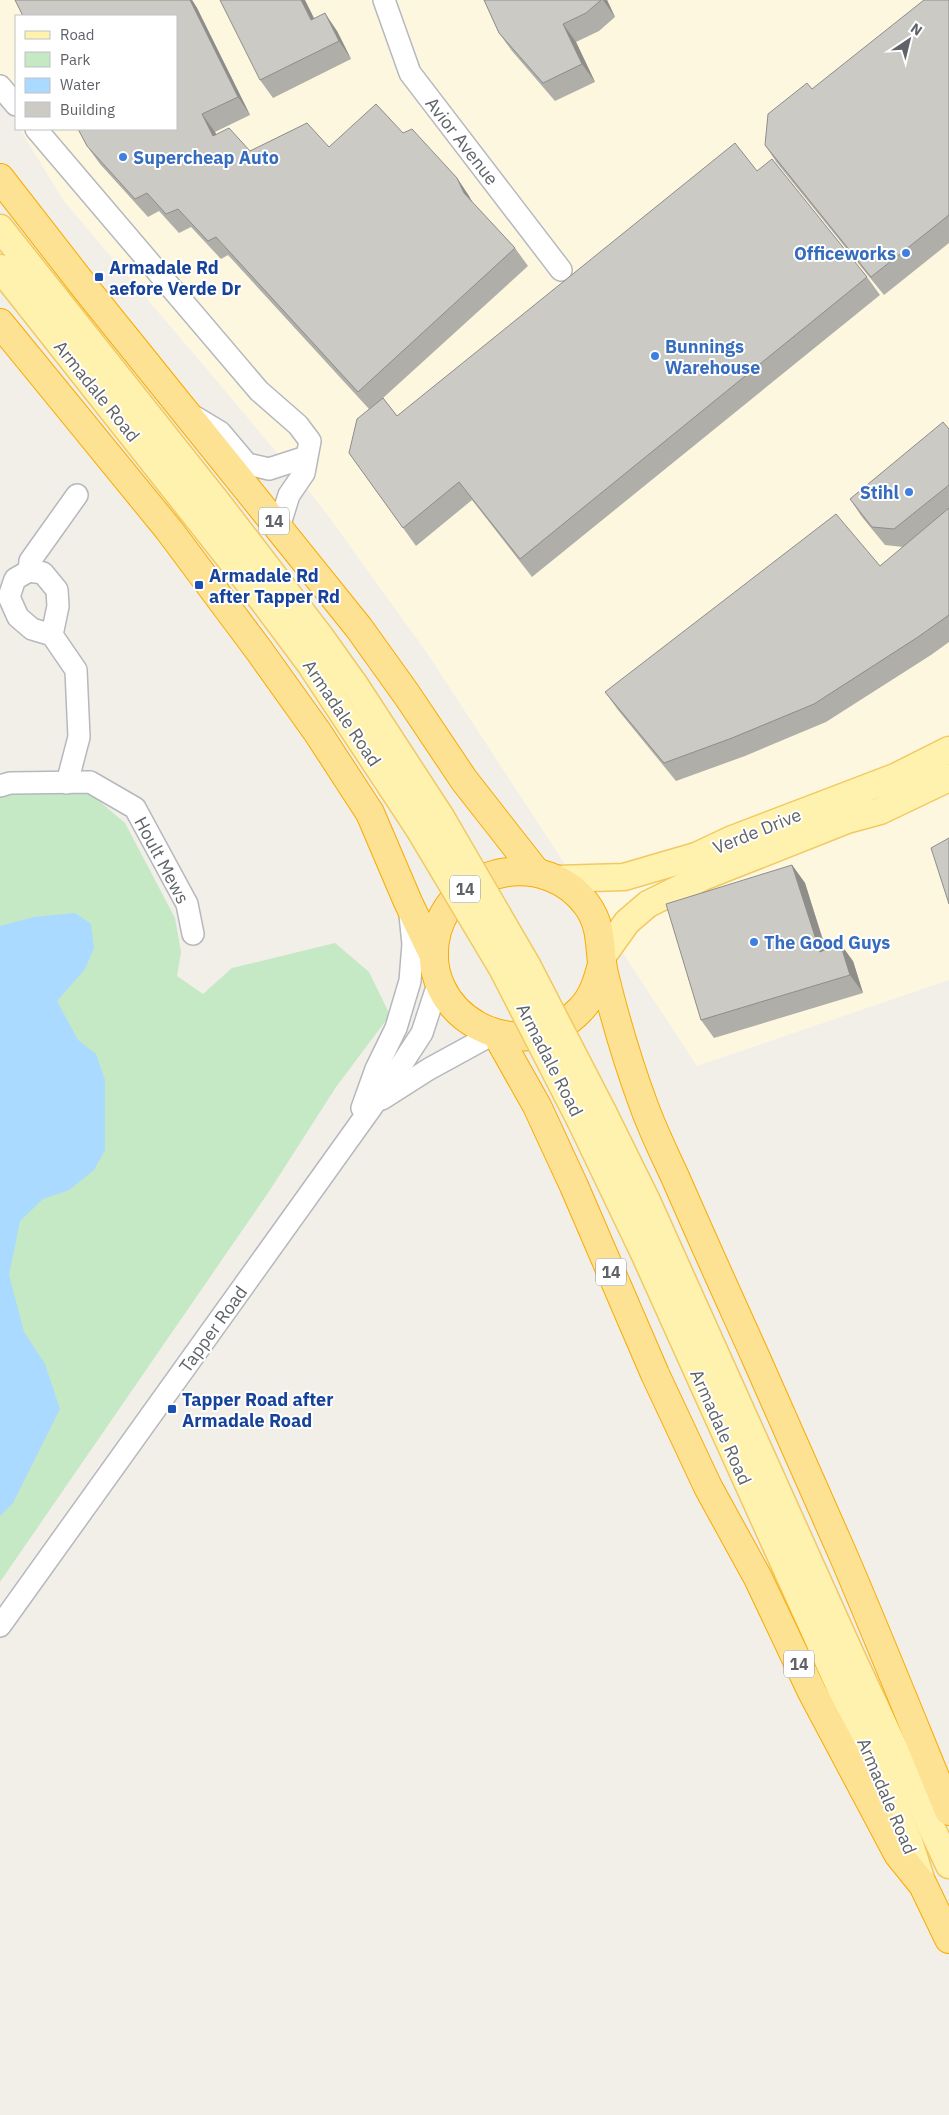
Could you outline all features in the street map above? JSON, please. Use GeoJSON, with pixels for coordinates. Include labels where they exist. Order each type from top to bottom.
{"type":"FeatureCollection","features":[{"type":"Feature","properties":{"kind":"highway","name":"14"},"geometry":{"type":"LineString","coordinates":[[0,178],[86,290],[359,628],[407,694],[464,780],[546,875],[573,890],[587,905],[597,923],[602,943],[602,960],[596,988],[583,1008],[564,1024],[542,1034],[518,1038],[495,1034],[470,1022],[451,1004],[408,902]]}},
{"type":"Feature","properties":{"kind":"highway","name":"Armadale Road"},"geometry":{"type":"LineString","coordinates":[[0,323],[169,530],[318,732],[370,813],[408,902]]}},
{"type":"Feature","properties":{"kind":"highway","name":"14"},"geometry":{"type":"LineString","coordinates":[[437,968],[437,931],[448,908],[465,889],[487,876],[511,870],[546,875]]}},
{"type":"Feature","properties":{"kind":"highway"},"geometry":{"type":"LineString","coordinates":[[602,960],[616,1022],[644,1108],[844,1557],[949,1811]]}},
{"type":"Feature","properties":{"kind":"highway","name":"14"},"geometry":{"type":"LineString","coordinates":[[495,1034],[537,1106],[574,1186],[655,1374],[708,1487],[758,1578],[812,1692],[898,1854],[923,1885]]}},
{"type":"Feature","properties":{"kind":"highway","name":"Armadale Road"},"geometry":{"type":"LineString","coordinates":[[923,1885],[949,1940]]}},
{"type":"Feature","properties":{"kind":"main road","name":"Armadale Road"},"geometry":{"type":"LineString","coordinates":[[0,228],[218,503],[320,636],[355,686],[430,823],[502,968],[592,1117],[647,1201],[851,1655],[949,1865]]}},
{"type":"Feature","properties":{"kind":"main road","name":"Armadale Road"},"geometry":{"type":"LineString","coordinates":[[0,268],[263,600],[430,823]]}},
{"type":"Feature","properties":{"kind":"main road","name":"Verde Drive"},"geometry":{"type":"LineString","coordinates":[[546,875],[624,878],[696,856],[730,840],[895,777],[949,750]]}},
{"type":"Feature","properties":{"kind":"main road","name":"Verde Drive"},"geometry":{"type":"LineString","coordinates":[[602,960],[627,922],[648,904],[712,874],[847,820],[880,811],[949,778]]}},
{"type":"Feature","properties":{"kind":"main road","name":"Armadale Road"},"geometry":{"type":"LineString","coordinates":[[592,1117],[643,1251],[909,1841],[923,1885]]}},
{"type":"Feature","properties":{"kind":"street","name":"Avior Avenue"},"geometry":{"type":"LineString","coordinates":[[384,0],[410,73],[561,270]]}},
{"type":"Feature","properties":{"kind":"street"},"geometry":{"type":"LineString","coordinates":[[0,86],[15,104]]}},
{"type":"Feature","properties":{"kind":"street"},"geometry":{"type":"LineString","coordinates":[[37,130],[259,391],[298,425],[310,441],[304,473],[289,495],[279,528]]}},
{"type":"Feature","properties":{"kind":"street"},"geometry":{"type":"LineString","coordinates":[[184,409],[220,432],[247,464],[269,469],[306,457]]}},
{"type":"Feature","properties":{"kind":"street"},"geometry":{"type":"LineString","coordinates":[[29,571],[30,561],[76,495]]}},
{"type":"Feature","properties":{"kind":"street"},"geometry":{"type":"LineString","coordinates":[[52,635],[58,606],[57,590],[43,573],[29,571],[15,579],[9,597],[18,617],[32,629],[52,635],[76,670],[79,736],[67,783]]}},
{"type":"Feature","properties":{"kind":"street","name":"Hoult Mews"},"geometry":{"type":"LineString","coordinates":[[0,786],[10,783],[90,782],[135,808],[187,904],[194,934]]}},
{"type":"Feature","properties":{"kind":"street"},"geometry":{"type":"LineString","coordinates":[[353,1132],[376,1069],[396,1028],[410,981],[413,944],[408,902]]}},
{"type":"Feature","properties":{"kind":"street","name":"Tapper Road"},"geometry":{"type":"LineString","coordinates":[[0,1626],[374,1105],[422,1032],[437,968]]}},
{"type":"Feature","properties":{"kind":"street","name":"Tapper Road"},"geometry":{"type":"LineString","coordinates":[[374,1105],[429,1069],[495,1034]]}},
{"type":"Feature","properties":{"kind":"shaded area"},"geometry":{"type":"Polygon","coordinates":[[[0,0],[949,0],[949,980],[697,1066],[425,650],[321,506],[63,200],[21,130],[178,130],[178,15],[15,15],[15,120],[0,95],[0,0]]]}},
{"type":"Feature","properties":{"kind":"green space"},"geometry":{"type":"Polygon","coordinates":[[[51,788],[92,795],[125,823],[175,918],[181,952],[177,976],[203,994],[232,968],[335,943],[369,972],[390,1015],[336,1087],[270,1190],[0,1582],[0,795],[51,788]]]}},
{"type":"Feature","properties":{"kind":"water"},"geometry":{"type":"Polygon","coordinates":[[[75,913],[91,924],[94,948],[85,969],[57,1001],[78,1040],[96,1054],[105,1080],[105,1150],[94,1170],[69,1190],[43,1199],[20,1221],[9,1275],[24,1332],[45,1364],[60,1409],[13,1503],[0,1516],[0,926],[34,917],[75,913]]]}},
{"type":"Feature","properties":{"kind":"building"},"geometry":{"type":"Polygon","coordinates":[[[15,0],[190,0],[238,97],[202,114],[213,136],[229,128],[250,151],[307,123],[329,147],[376,104],[403,133],[412,129],[457,178],[464,193],[515,248],[358,392],[216,237],[208,241],[178,209],[166,214],[147,193],[135,199],[87,146],[79,130],[178,130],[178,15],[22,15],[15,0]]]}},
{"type":"Feature","properties":{"kind":"building"},"geometry":{"type":"Polygon","coordinates":[[[220,0],[301,0],[311,20],[325,13],[339,41],[260,80],[220,0]]]}},
{"type":"Feature","properties":{"kind":"building"},"geometry":{"type":"Polygon","coordinates":[[[484,0],[601,0],[586,13],[563,24],[582,64],[543,83],[499,33],[484,0]]]}},
{"type":"Feature","properties":{"kind":"building"},"geometry":{"type":"Polygon","coordinates":[[[924,0],[949,0],[949,215],[871,277],[765,145],[768,114],[807,83],[812,89],[924,0]]]}},
{"type":"Feature","properties":{"kind":"building","name":"Bunnings Warehouse"},"geometry":{"type":"Polygon","coordinates":[[[735,143],[757,171],[772,159],[867,277],[520,559],[459,482],[403,528],[349,453],[357,419],[383,398],[397,416],[735,143]]]}},
{"type":"Feature","properties":{"kind":"building"},"geometry":{"type":"Polygon","coordinates":[[[943,422],[949,429],[949,485],[894,529],[872,527],[850,499],[943,422]]]}},
{"type":"Feature","properties":{"kind":"building"},"geometry":{"type":"Polygon","coordinates":[[[949,508],[949,615],[814,704],[732,738],[664,763],[605,692],[836,514],[880,566],[949,508]]]}},
{"type":"Feature","properties":{"kind":"building"},"geometry":{"type":"Polygon","coordinates":[[[949,838],[949,904],[931,848],[949,838]]]}},
{"type":"Feature","properties":{"kind":"building","name":"The Good Guys"},"geometry":{"type":"Polygon","coordinates":[[[792,865],[820,952],[840,943],[850,975],[701,1020],[666,904],[792,865]]]}},
{"type":"Feature","properties":{"kind":"place","name":"Supercheap Auto"},"geometry":{"type":"Point","coordinates":[123,157]}},
{"type":"Feature","properties":{"kind":"place","name":"Officeworks"},"geometry":{"type":"Point","coordinates":[906,253]}},
{"type":"Feature","properties":{"kind":"place","name":"Armadale Rd aefore Verde Dr"},"geometry":{"type":"Point","coordinates":[99,277]}},
{"type":"Feature","properties":{"kind":"place","name":"Bunnings Warehouse"},"geometry":{"type":"Point","coordinates":[655,356]}},
{"type":"Feature","properties":{"kind":"place","name":"Stihl"},"geometry":{"type":"Point","coordinates":[909,492]}},
{"type":"Feature","properties":{"kind":"place","name":"Armadale Rd after Tapper Rd"},"geometry":{"type":"Point","coordinates":[199,585]}},
{"type":"Feature","properties":{"kind":"place","name":"The Good Guys"},"geometry":{"type":"Point","coordinates":[754,942]}},
{"type":"Feature","properties":{"kind":"place","name":"Tapper Road after Armadale Road"},"geometry":{"type":"Point","coordinates":[172,1409]}}]}
